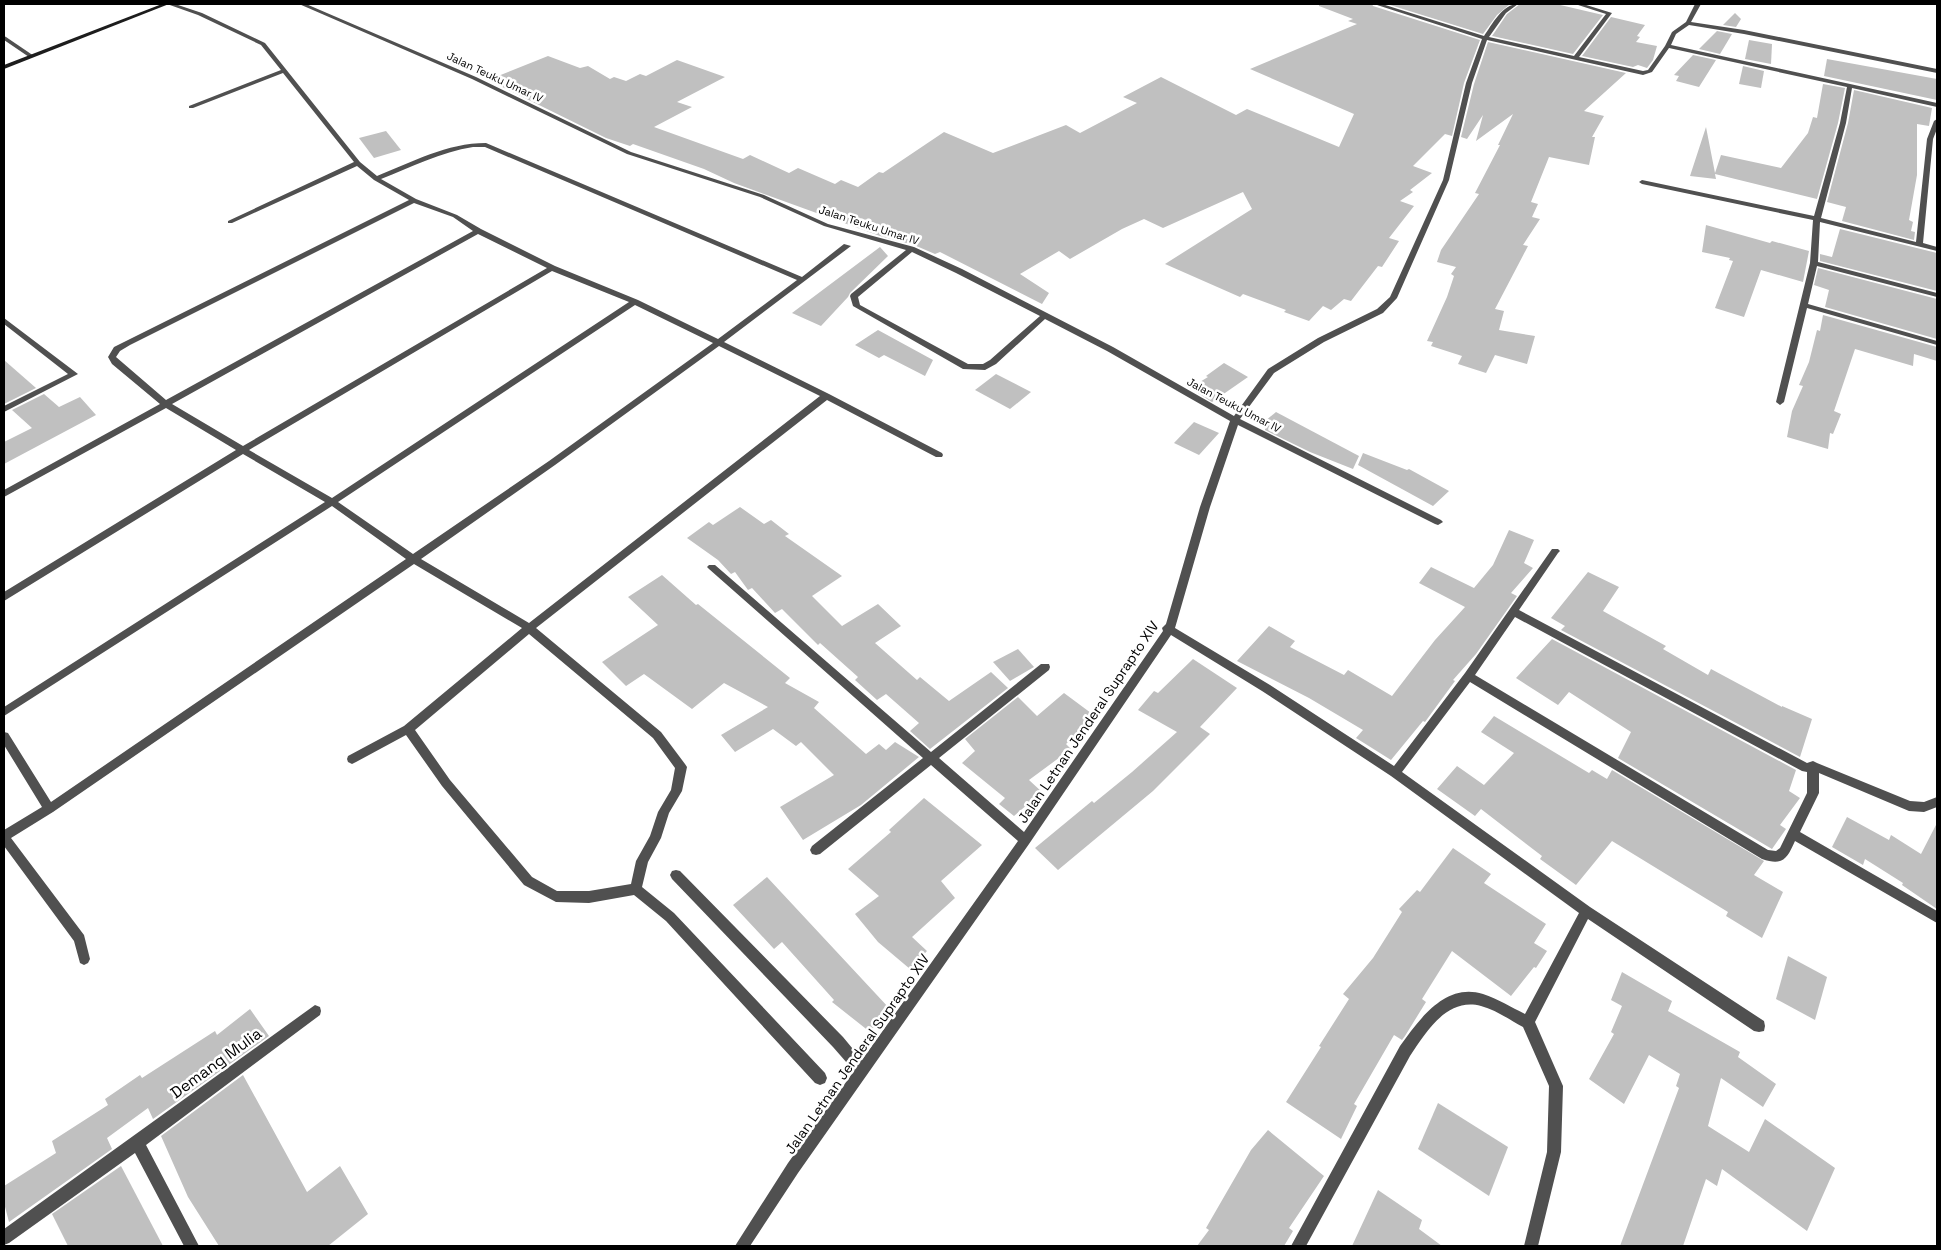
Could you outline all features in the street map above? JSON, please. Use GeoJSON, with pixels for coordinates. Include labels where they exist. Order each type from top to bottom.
{"type":"FeatureCollection","features":[{"type":"Feature","properties":{"kind":"street"},"geometry":{"type":"LineString","coordinates":[[4,67],[166,4]]}},
{"type":"Feature","properties":{"kind":"street"},"geometry":{"type":"LineString","coordinates":[[170,4],[200,14],[263,44],[358,162],[376,179],[414,200],[455,216],[478,231],[552,268],[635,302],[826,396],[939,455]]}},
{"type":"Feature","properties":{"kind":"street","name":"Jalan Teuku Umar IV"},"geometry":{"type":"LineString","coordinates":[[302,4],[474,78],[630,153],[762,196],[826,225],[910,249],[959,271],[1110,349],[1235,420],[1438,522]]}},
{"type":"Feature","properties":{"kind":"street"},"geometry":{"type":"LineString","coordinates":[[1377,4],[1485,38],[1647,73],[1668,46],[1674,32],[1688,24],[1698,4]]}},
{"type":"Feature","properties":{"kind":"street","name":"Jalan Letnan Jenderal Suprapto XIV"},"geometry":{"type":"LineString","coordinates":[[742,1246],[793,1168],[1025,840],[1169,628],[1205,506],[1235,420],[1271,370],[1321,340],[1380,311],[1393,298],[1446,180],[1468,83],[1485,38],[1504,12],[1515,4]]}},
{"type":"Feature","properties":{"kind":"street"},"geometry":{"type":"LineString","coordinates":[[1575,58],[1609,13],[1578,4]]}},
{"type":"Feature","properties":{"kind":"street"},"geometry":{"type":"LineString","coordinates":[[1688,24],[1744,32],[1937,71]]}},
{"type":"Feature","properties":{"kind":"street"},"geometry":{"type":"LineString","coordinates":[[4,38],[31,56]]}},
{"type":"Feature","properties":{"kind":"street"},"geometry":{"type":"LineString","coordinates":[[1668,46],[1937,105]]}},
{"type":"Feature","properties":{"kind":"street"},"geometry":{"type":"LineString","coordinates":[[191,106],[283,71]]}},
{"type":"Feature","properties":{"kind":"street"},"geometry":{"type":"LineString","coordinates":[[1780,402],[1814,263],[1818,219],[1843,123],[1850,85]]}},
{"type":"Feature","properties":{"kind":"street"},"geometry":{"type":"LineString","coordinates":[[1919,245],[1937,121]]}},
{"type":"Feature","properties":{"kind":"street"},"geometry":{"type":"LineString","coordinates":[[376,179],[453,149],[466,145],[486,145],[803,280]]}},
{"type":"Feature","properties":{"kind":"street"},"geometry":{"type":"LineString","coordinates":[[230,222],[358,162]]}},
{"type":"Feature","properties":{"kind":"street"},"geometry":{"type":"LineString","coordinates":[[1642,182],[1818,219],[1937,249]]}},
{"type":"Feature","properties":{"kind":"street"},"geometry":{"type":"LineString","coordinates":[[414,200],[127,343],[117,349],[112,357],[115,362],[165,404],[332,502],[413,559],[529,628],[657,735],[681,767],[676,791],[664,812],[655,838],[642,861],[636,889]]}},
{"type":"Feature","properties":{"kind":"street"},"geometry":{"type":"LineString","coordinates":[[4,494],[478,231]]}},
{"type":"Feature","properties":{"kind":"street"},"geometry":{"type":"LineString","coordinates":[[84,959],[80,940],[4,836],[49,809],[413,559],[718,343],[848,246]]}},
{"type":"Feature","properties":{"kind":"street"},"geometry":{"type":"LineString","coordinates":[[910,249],[854,296],[854,300],[857,306],[966,367],[985,367],[993,362],[1046,315]]}},
{"type":"Feature","properties":{"kind":"street"},"geometry":{"type":"LineString","coordinates":[[1814,263],[1937,295]]}},
{"type":"Feature","properties":{"kind":"street"},"geometry":{"type":"LineString","coordinates":[[4,597],[244,450],[552,268]]}},
{"type":"Feature","properties":{"kind":"street"},"geometry":{"type":"LineString","coordinates":[[4,712],[332,502],[635,302]]}},
{"type":"Feature","properties":{"kind":"street"},"geometry":{"type":"LineString","coordinates":[[1804,305],[1937,343]]}},
{"type":"Feature","properties":{"kind":"street"},"geometry":{"type":"LineString","coordinates":[[4,320],[74,374],[4,409]]}},
{"type":"Feature","properties":{"kind":"street"},"geometry":{"type":"LineString","coordinates":[[352,759],[408,729],[529,628],[826,396]]}},
{"type":"Feature","properties":{"kind":"street"},"geometry":{"type":"LineString","coordinates":[[1395,773],[1469,676],[1555,551]]}},
{"type":"Feature","properties":{"kind":"street"},"geometry":{"type":"LineString","coordinates":[[712,567],[1025,840]]}},
{"type":"Feature","properties":{"kind":"street"},"geometry":{"type":"LineString","coordinates":[[1514,612],[1806,768],[1813,766],[1909,806],[1924,806],[1937,802]]}},
{"type":"Feature","properties":{"kind":"street"},"geometry":{"type":"LineString","coordinates":[[1169,628],[1266,688],[1395,773],[1586,911],[1759,1026]]}},
{"type":"Feature","properties":{"kind":"street"},"geometry":{"type":"LineString","coordinates":[[816,850],[1044,667]]}},
{"type":"Feature","properties":{"kind":"street"},"geometry":{"type":"LineString","coordinates":[[1469,676],[1766,855],[1778,857],[1784,852],[1813,793],[1813,766]]}},
{"type":"Feature","properties":{"kind":"street"},"geometry":{"type":"LineString","coordinates":[[408,729],[446,783],[528,881],[556,896],[589,897],[636,889],[670,917],[820,1078]]}},
{"type":"Feature","properties":{"kind":"street"},"geometry":{"type":"LineString","coordinates":[[4,736],[49,809]]}},
{"type":"Feature","properties":{"kind":"street"},"geometry":{"type":"LineString","coordinates":[[1793,834],[1937,917]]}},
{"type":"Feature","properties":{"kind":"street"},"geometry":{"type":"LineString","coordinates":[[676,875],[838,1042],[862,1070]]}},
{"type":"Feature","properties":{"kind":"street"},"geometry":{"type":"LineString","coordinates":[[1528,1022],[1586,911]]}},
{"type":"Feature","properties":{"kind":"street"},"geometry":{"type":"LineString","coordinates":[[1298,1246],[1405,1051],[1425,1023],[1445,1004],[1463,998],[1481,999],[1528,1022],[1556,1086],[1554,1152],[1531,1246]]}},
{"type":"Feature","properties":{"kind":"street","name":"Demang Mulia"},"geometry":{"type":"LineString","coordinates":[[4,1238],[137,1143],[315,1011]]}},
{"type":"Feature","properties":{"kind":"street"},"geometry":{"type":"LineString","coordinates":[[137,1143],[192,1246]]}},
{"type":"Feature","properties":{"kind":"building"},"geometry":{"type":"Polygon","coordinates":[[[1319,4],[1372,4],[1373,6],[1480,40],[1464,83],[1452,136],[1445,134],[1413,166],[1432,173],[1410,190],[1413,192],[1400,201],[1414,206],[1389,238],[1399,241],[1382,267],[1378,266],[1351,301],[1344,299],[1331,310],[1323,306],[1309,321],[1243,294],[1240,297],[1165,264],[1252,209],[1243,192],[1163,228],[1144,219],[1122,229],[1070,259],[1059,251],[1020,274],[1049,293],[1042,304],[940,252],[935,254],[914,245],[880,236],[734,183],[704,169],[633,144],[630,146],[606,138],[488,80],[548,56],[580,68],[588,66],[610,79],[614,77],[626,81],[640,74],[646,76],[677,60],[725,77],[677,102],[692,107],[654,127],[743,159],[750,155],[789,173],[798,168],[835,184],[841,180],[858,187],[879,172],[883,173],[944,132],[993,153],[1066,125],[1080,133],[1137,103],[1123,97],[1161,77],[1236,115],[1247,109],[1339,147],[1354,114],[1250,69],[1357,24],[1348,21],[1353,19],[1319,6],[1319,4]]]}},
{"type":"Feature","properties":{"kind":"building"},"geometry":{"type":"Polygon","coordinates":[[[1387,4],[1510,4],[1497,15],[1483,34],[1387,4]]]}},
{"type":"Feature","properties":{"kind":"building"},"geometry":{"type":"Polygon","coordinates":[[[1520,4],[1556,4],[1603,15],[1573,54],[1492,36],[1507,14],[1520,4]]]}},
{"type":"Feature","properties":{"kind":"building"},"geometry":{"type":"Polygon","coordinates":[[[1735,13],[1741,19],[1736,27],[1723,25],[1735,13]]]}},
{"type":"Feature","properties":{"kind":"building"},"geometry":{"type":"Polygon","coordinates":[[[1611,17],[1645,25],[1637,36],[1640,37],[1636,42],[1657,46],[1653,60],[1647,68],[1638,65],[1633,67],[1582,56],[1611,17]]]}},
{"type":"Feature","properties":{"kind":"building"},"geometry":{"type":"Polygon","coordinates":[[[1717,31],[1732,34],[1720,54],[1699,49],[1717,31]]]}},
{"type":"Feature","properties":{"kind":"building"},"geometry":{"type":"Polygon","coordinates":[[[1749,40],[1772,44],[1771,64],[1745,59],[1749,40]]]}},
{"type":"Feature","properties":{"kind":"building"},"geometry":{"type":"Polygon","coordinates":[[[1488,42],[1626,73],[1584,111],[1604,116],[1592,137],[1595,137],[1589,165],[1549,157],[1531,202],[1538,204],[1532,217],[1540,219],[1523,245],[1528,246],[1495,309],[1504,311],[1499,330],[1535,336],[1527,364],[1495,355],[1486,373],[1458,364],[1462,356],[1431,346],[1433,342],[1427,341],[1447,297],[1454,276],[1451,274],[1456,267],[1437,262],[1441,250],[1479,194],[1475,193],[1500,145],[1498,145],[1513,114],[1476,141],[1483,115],[1467,139],[1461,137],[1474,84],[1488,42]]]}},
{"type":"Feature","properties":{"kind":"building"},"geometry":{"type":"Polygon","coordinates":[[[1693,55],[1716,60],[1699,87],[1676,81],[1679,76],[1674,75],[1693,55]]]}},
{"type":"Feature","properties":{"kind":"building"},"geometry":{"type":"Polygon","coordinates":[[[1827,59],[1937,79],[1937,100],[1824,76],[1827,59]]]}},
{"type":"Feature","properties":{"kind":"building"},"geometry":{"type":"Polygon","coordinates":[[[1743,66],[1764,71],[1761,88],[1739,84],[1743,66]]]}},
{"type":"Feature","properties":{"kind":"building"},"geometry":{"type":"Polygon","coordinates":[[[1823,84],[1845,88],[1838,123],[1817,199],[1715,174],[1716,179],[1690,176],[1706,127],[1715,173],[1721,155],[1781,168],[1808,133],[1813,117],[1817,118],[1823,84]]]}},
{"type":"Feature","properties":{"kind":"building"},"geometry":{"type":"Polygon","coordinates":[[[1854,90],[1932,108],[1929,126],[1917,124],[1917,175],[1909,220],[1913,222],[1911,231],[1915,232],[1914,240],[1842,221],[1846,207],[1827,202],[1848,123],[1854,90]]]}},
{"type":"Feature","properties":{"kind":"building"},"geometry":{"type":"Polygon","coordinates":[[[386,131],[401,150],[374,158],[359,138],[386,131]]]}},
{"type":"Feature","properties":{"kind":"building"},"geometry":{"type":"Polygon","coordinates":[[[1706,225],[1770,243],[1772,241],[1809,251],[1803,282],[1761,270],[1744,317],[1715,308],[1733,261],[1729,260],[1730,258],[1702,252],[1706,225]]]}},
{"type":"Feature","properties":{"kind":"building"},"geometry":{"type":"Polygon","coordinates":[[[1840,229],[1937,253],[1937,291],[1820,261],[1820,254],[1832,257],[1840,229]]]}},
{"type":"Feature","properties":{"kind":"building"},"geometry":{"type":"Polygon","coordinates":[[[880,247],[888,256],[850,293],[821,326],[792,313],[880,247]]]}},
{"type":"Feature","properties":{"kind":"building"},"geometry":{"type":"Polygon","coordinates":[[[1818,268],[1937,299],[1937,339],[1825,307],[1829,290],[1814,285],[1818,268]]]}},
{"type":"Feature","properties":{"kind":"building"},"geometry":{"type":"Polygon","coordinates":[[[1823,315],[1937,347],[1937,361],[1914,354],[1913,366],[1855,349],[1834,411],[1841,414],[1833,434],[1830,433],[1828,449],[1787,437],[1792,411],[1803,386],[1799,385],[1809,362],[1817,330],[1820,331],[1823,315]]]}},
{"type":"Feature","properties":{"kind":"building"},"geometry":{"type":"Polygon","coordinates":[[[878,330],[933,360],[925,376],[884,355],[879,358],[855,345],[878,330]]]}},
{"type":"Feature","properties":{"kind":"building"},"geometry":{"type":"Polygon","coordinates":[[[4,360],[36,388],[4,404],[4,360]]]}},
{"type":"Feature","properties":{"kind":"building"},"geometry":{"type":"Polygon","coordinates":[[[1224,363],[1248,377],[1212,402],[1190,388],[1208,377],[1206,376],[1224,363]]]}},
{"type":"Feature","properties":{"kind":"building"},"geometry":{"type":"Polygon","coordinates":[[[996,374],[1031,392],[1010,409],[975,390],[996,374]]]}},
{"type":"Feature","properties":{"kind":"building"},"geometry":{"type":"Polygon","coordinates":[[[44,394],[59,407],[80,397],[96,415],[4,464],[4,442],[32,428],[12,410],[44,394]]]}},
{"type":"Feature","properties":{"kind":"building"},"geometry":{"type":"Polygon","coordinates":[[[1276,412],[1359,456],[1353,469],[1310,452],[1265,430],[1265,421],[1276,412]]]}},
{"type":"Feature","properties":{"kind":"building"},"geometry":{"type":"Polygon","coordinates":[[[1194,422],[1219,433],[1199,455],[1174,443],[1194,422]]]}},
{"type":"Feature","properties":{"kind":"building"},"geometry":{"type":"Polygon","coordinates":[[[1363,453],[1407,470],[1409,469],[1449,491],[1433,506],[1358,465],[1363,453]]]}},
{"type":"Feature","properties":{"kind":"building"},"geometry":{"type":"Polygon","coordinates":[[[740,507],[764,524],[771,520],[789,534],[785,536],[842,576],[812,596],[842,626],[878,604],[901,626],[875,643],[917,680],[920,677],[949,701],[991,672],[1008,688],[930,749],[910,731],[919,723],[886,694],[877,700],[855,680],[858,677],[820,643],[818,645],[782,609],[775,613],[752,588],[748,590],[735,572],[731,574],[718,560],[687,538],[709,522],[713,525],[740,507]]]}},
{"type":"Feature","properties":{"kind":"building"},"geometry":{"type":"Polygon","coordinates":[[[1509,530],[1534,540],[1524,563],[1533,568],[1511,593],[1517,596],[1476,654],[1453,680],[1455,681],[1425,722],[1423,721],[1391,760],[1356,738],[1363,730],[1309,698],[1237,661],[1269,626],[1295,641],[1290,647],[1344,675],[1348,670],[1392,696],[1435,640],[1465,607],[1419,583],[1431,567],[1474,588],[1493,565],[1509,530]]]}},
{"type":"Feature","properties":{"kind":"building"},"geometry":{"type":"Polygon","coordinates":[[[1588,572],[1619,587],[1603,611],[1666,646],[1663,649],[1708,675],[1711,669],[1782,707],[1812,719],[1800,757],[1561,630],[1565,626],[1551,618],[1588,572]]]}},
{"type":"Feature","properties":{"kind":"building"},"geometry":{"type":"Polygon","coordinates":[[[662,575],[696,605],[698,604],[790,678],[785,683],[819,702],[814,708],[866,754],[879,744],[886,750],[895,742],[919,757],[861,805],[803,840],[780,807],[834,775],[801,742],[796,746],[773,729],[735,752],[721,735],[768,707],[724,683],[692,709],[644,674],[626,686],[602,662],[658,625],[628,597],[662,575]]]}},
{"type":"Feature","properties":{"kind":"building"},"geometry":{"type":"Polygon","coordinates":[[[1552,639],[1796,770],[1789,791],[1800,798],[1780,825],[1786,829],[1772,849],[1618,758],[1631,732],[1569,692],[1558,705],[1516,678],[1552,639]]]}},
{"type":"Feature","properties":{"kind":"building"},"geometry":{"type":"Polygon","coordinates":[[[1018,649],[1034,667],[1010,681],[993,662],[1018,649]]]}},
{"type":"Feature","properties":{"kind":"building"},"geometry":{"type":"Polygon","coordinates":[[[1193,659],[1237,688],[1200,727],[1210,734],[1153,791],[1058,870],[1035,848],[1092,801],[1094,803],[1132,772],[1177,732],[1138,710],[1154,691],[1158,693],[1193,659]]]}},
{"type":"Feature","properties":{"kind":"building"},"geometry":{"type":"Polygon","coordinates":[[[1064,693],[1095,716],[1066,744],[1071,749],[1029,780],[1042,792],[1014,816],[999,804],[1005,798],[962,763],[975,751],[965,739],[1018,697],[1037,716],[1064,693]]]}},
{"type":"Feature","properties":{"kind":"building"},"geometry":{"type":"Polygon","coordinates":[[[1494,716],[1589,773],[1592,770],[1607,779],[1612,770],[1764,861],[1754,875],[1783,892],[1762,938],[1726,916],[1728,912],[1612,841],[1576,885],[1540,859],[1542,856],[1481,809],[1475,816],[1437,789],[1457,766],[1484,785],[1514,753],[1481,732],[1494,716]]]}},
{"type":"Feature","properties":{"kind":"building"},"geometry":{"type":"Polygon","coordinates":[[[924,798],[982,845],[941,881],[955,898],[912,937],[927,951],[910,969],[878,942],[855,914],[879,896],[848,869],[891,832],[889,830],[924,798]]]}},
{"type":"Feature","properties":{"kind":"building"},"geometry":{"type":"Polygon","coordinates":[[[1847,817],[1889,840],[1891,835],[1921,854],[1937,823],[1937,909],[1902,885],[1903,883],[1865,859],[1863,865],[1832,847],[1847,817]]]}},
{"type":"Feature","properties":{"kind":"building"},"geometry":{"type":"Polygon","coordinates":[[[1453,848],[1491,874],[1484,883],[1546,924],[1534,943],[1547,951],[1536,968],[1534,967],[1511,996],[1452,951],[1422,999],[1426,1002],[1405,1036],[1402,1040],[1394,1035],[1354,1104],[1357,1106],[1341,1139],[1286,1102],[1349,999],[1343,994],[1373,958],[1402,912],[1399,909],[1417,890],[1420,892],[1453,848]]]}},
{"type":"Feature","properties":{"kind":"building"},"geometry":{"type":"Polygon","coordinates":[[[767,877],[889,1008],[870,1032],[832,1002],[834,1000],[782,942],[774,949],[733,905],[767,877]]]}},
{"type":"Feature","properties":{"kind":"building"},"geometry":{"type":"Polygon","coordinates":[[[1788,956],[1827,977],[1815,1020],[1776,999],[1788,956]]]}},
{"type":"Feature","properties":{"kind":"building"},"geometry":{"type":"Polygon","coordinates":[[[1622,972],[1672,1001],[1668,1011],[1740,1052],[1738,1057],[1776,1084],[1763,1107],[1721,1078],[1708,1126],[1749,1152],[1765,1119],[1835,1168],[1807,1231],[1722,1169],[1717,1186],[1706,1179],[1683,1246],[1620,1246],[1679,1088],[1676,1086],[1680,1074],[1649,1055],[1624,1104],[1589,1079],[1614,1034],[1611,1032],[1622,1006],[1611,1000],[1622,972]]]}},
{"type":"Feature","properties":{"kind":"building"},"geometry":{"type":"Polygon","coordinates":[[[250,1009],[269,1036],[153,1119],[148,1108],[107,1138],[112,1149],[9,1222],[4,1203],[4,1186],[56,1153],[52,1141],[108,1105],[105,1099],[140,1075],[142,1078],[215,1031],[217,1035],[250,1009]]]}},
{"type":"Feature","properties":{"kind":"building"},"geometry":{"type":"Polygon","coordinates":[[[243,1075],[307,1192],[340,1166],[368,1214],[328,1246],[219,1246],[188,1197],[161,1136],[243,1075]]]}},
{"type":"Feature","properties":{"kind":"building"},"geometry":{"type":"Polygon","coordinates":[[[1438,1103],[1508,1147],[1489,1196],[1418,1149],[1438,1103]]]}},
{"type":"Feature","properties":{"kind":"building"},"geometry":{"type":"Polygon","coordinates":[[[1268,1130],[1324,1176],[1289,1228],[1293,1231],[1284,1246],[1197,1246],[1209,1230],[1206,1228],[1251,1150],[1268,1130]]]}},
{"type":"Feature","properties":{"kind":"building"},"geometry":{"type":"Polygon","coordinates":[[[121,1166],[163,1246],[68,1246],[52,1214],[121,1166]]]}},
{"type":"Feature","properties":{"kind":"building"},"geometry":{"type":"Polygon","coordinates":[[[1378,1190],[1422,1220],[1419,1229],[1442,1246],[1352,1246],[1378,1190]]]}}]}
